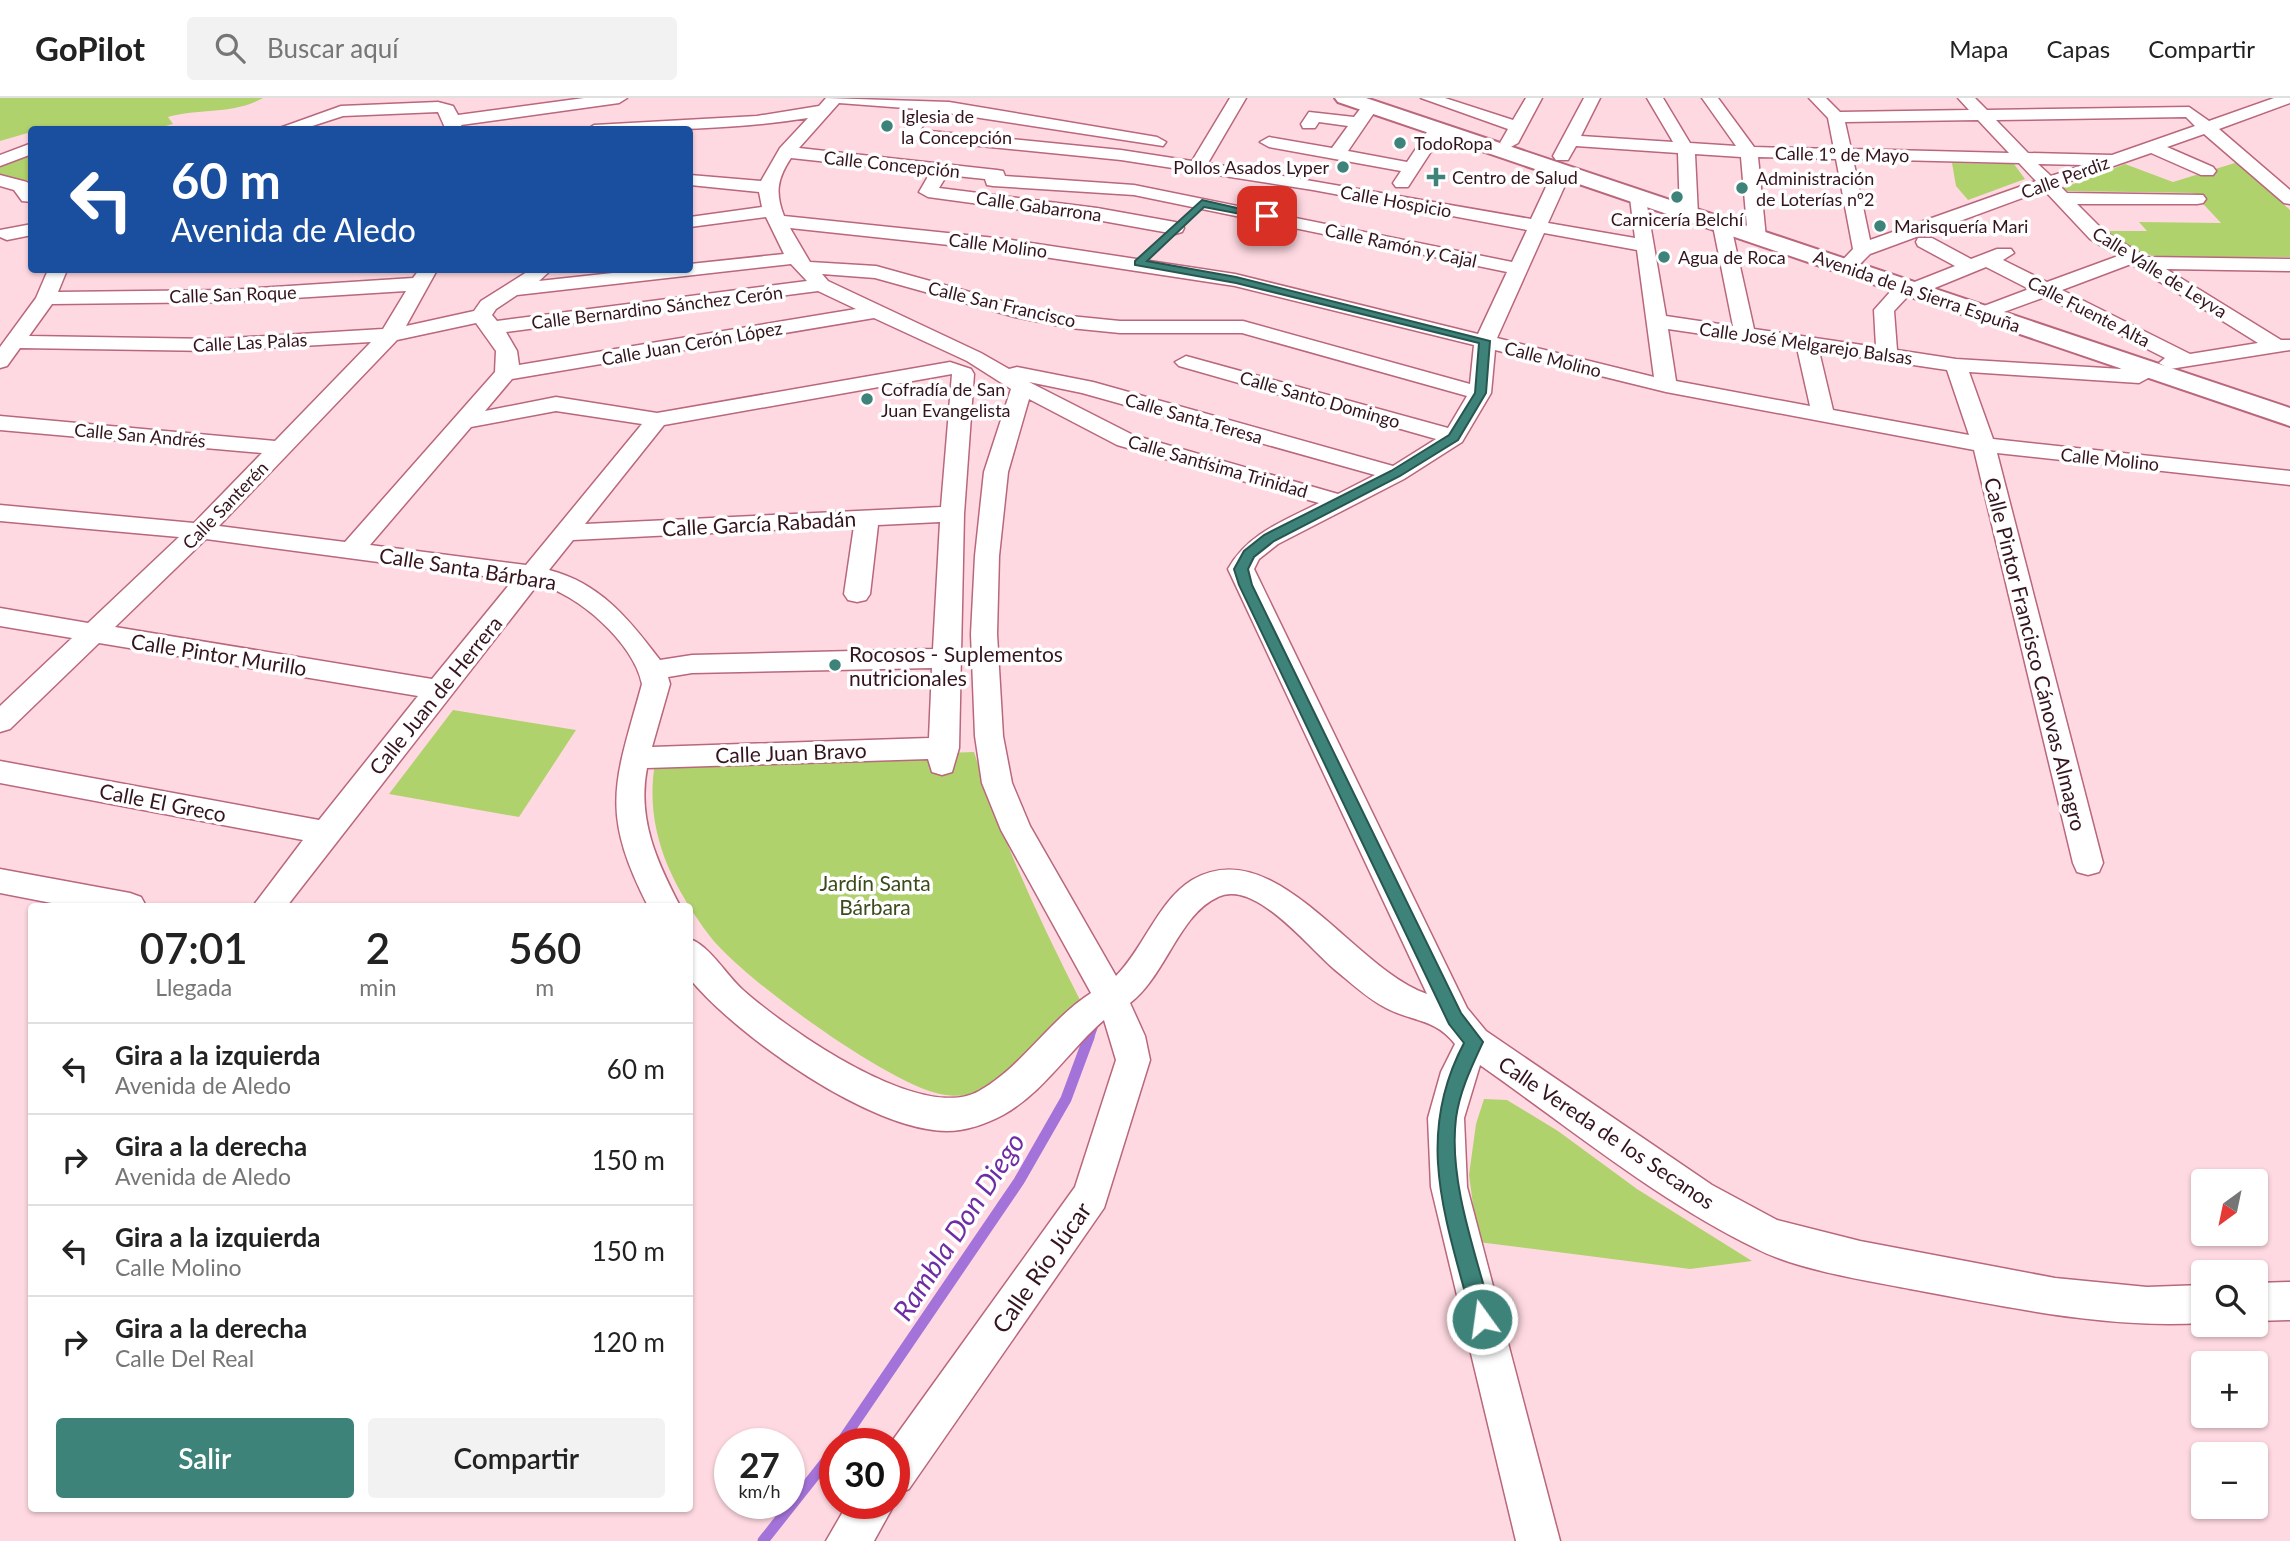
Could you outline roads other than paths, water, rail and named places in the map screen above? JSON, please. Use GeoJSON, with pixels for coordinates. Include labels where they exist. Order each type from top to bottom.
{"type":"FeatureCollection","features":[{"type":"Feature","properties":{"kind":"main road","name":"Avenida de la Sierra Espuña"},"geometry":{"type":"LineString","coordinates":[[1345,98],[1364,115],[1437,130],[1757,238],[1855,259],[1909,288],[2290,416]]}},
{"type":"Feature","properties":{"kind":"street"},"geometry":{"type":"LineString","coordinates":[[294,126],[341,111],[366,109],[452,120],[619,98]]}},
{"type":"Feature","properties":{"kind":"street"},"geometry":{"type":"LineString","coordinates":[[1193,148],[1238,98]]}},
{"type":"Feature","properties":{"kind":"street"},"geometry":{"type":"LineString","coordinates":[[1429,98],[1474,105],[1518,127]]}},
{"type":"Feature","properties":{"kind":"street"},"geometry":{"type":"LineString","coordinates":[[1504,152],[1534,98]]}},
{"type":"Feature","properties":{"kind":"street"},"geometry":{"type":"LineString","coordinates":[[1538,1541],[1449,1187],[1446,1118],[1465,1030],[1245,585],[1241,569],[1249,554],[1269,538],[1396,474],[1454,437],[1480,393],[1485,341],[1537,226],[1556,170],[1592,98]]}},
{"type":"Feature","properties":{"kind":"street"},"geometry":{"type":"LineString","coordinates":[[1655,98],[1686,150],[1689,215]]}},
{"type":"Feature","properties":{"kind":"street"},"geometry":{"type":"LineString","coordinates":[[1710,98],[1749,152],[1757,238]]}},
{"type":"Feature","properties":{"kind":"street"},"geometry":{"type":"LineString","coordinates":[[1816,98],[1836,117],[1855,259]]}},
{"type":"Feature","properties":{"kind":"street"},"geometry":{"type":"LineString","coordinates":[[1876,98],[1898,116]]}},
{"type":"Feature","properties":{"kind":"street","name":"Calle Valle de Leyva"},"geometry":{"type":"LineString","coordinates":[[1966,98],[2052,192],[2097,235],[2282,345]]}},
{"type":"Feature","properties":{"kind":"street"},"geometry":{"type":"LineString","coordinates":[[2060,98],[2100,135],[2118,158]]}},
{"type":"Feature","properties":{"kind":"street"},"geometry":{"type":"LineString","coordinates":[[2173,98],[2290,199]]}},
{"type":"Feature","properties":{"kind":"street","name":"Calle Perdiz"},"geometry":{"type":"LineString","coordinates":[[1855,259],[2052,192],[2118,158],[2290,98]]}},
{"type":"Feature","properties":{"kind":"street"},"geometry":{"type":"LineString","coordinates":[[666,126],[757,121],[826,108],[930,105],[1037,120],[1193,148]]}},
{"type":"Feature","properties":{"kind":"street","name":"Calle Hospicio"},"geometry":{"type":"LineString","coordinates":[[930,105],[909,134],[1146,160],[1646,246]]}},
{"type":"Feature","properties":{"kind":"street"},"geometry":{"type":"LineString","coordinates":[[826,108],[786,152],[771,174],[768,187],[775,216],[800,263],[821,285],[880,311],[956,363]]}},
{"type":"Feature","properties":{"kind":"street"},"geometry":{"type":"LineString","coordinates":[[1836,117],[2189,112]]}},
{"type":"Feature","properties":{"kind":"street"},"geometry":{"type":"LineString","coordinates":[[1309,124],[1315,116],[1364,115]]}},
{"type":"Feature","properties":{"kind":"street"},"geometry":{"type":"LineString","coordinates":[[1337,154],[1364,115]]}},
{"type":"Feature","properties":{"kind":"street"},"geometry":{"type":"LineString","coordinates":[[956,239],[1037,120]]}},
{"type":"Feature","properties":{"kind":"street"},"geometry":{"type":"LineString","coordinates":[[1391,201],[1437,130]]}},
{"type":"Feature","properties":{"kind":"street","name":"Calle 1º de Mayo"},"geometry":{"type":"LineString","coordinates":[[1572,141],[1686,150],[1842,155],[2118,158]]}},
{"type":"Feature","properties":{"kind":"street"},"geometry":{"type":"LineString","coordinates":[[1269,142],[1411,168]]}},
{"type":"Feature","properties":{"kind":"street"},"geometry":{"type":"LineString","coordinates":[[2151,146],[2207,171]]}},
{"type":"Feature","properties":{"kind":"street"},"geometry":{"type":"LineString","coordinates":[[1193,148],[1196,168]]}},
{"type":"Feature","properties":{"kind":"street"},"geometry":{"type":"LineString","coordinates":[[0,161],[28,150]]}},
{"type":"Feature","properties":{"kind":"street","name":"Calle Concepción"},"geometry":{"type":"LineString","coordinates":[[786,152],[941,169],[995,178]]}},
{"type":"Feature","properties":{"kind":"street"},"geometry":{"type":"LineString","coordinates":[[1135,190],[1146,160]]}},
{"type":"Feature","properties":{"kind":"street","name":"Calle Gabarrona"},"geometry":{"type":"LineString","coordinates":[[941,169],[928,192],[1175,228]]}},
{"type":"Feature","properties":{"kind":"street","name":"Calle Ramón y Cajal"},"geometry":{"type":"LineString","coordinates":[[995,178],[1135,190],[1519,269]]}},
{"type":"Feature","properties":{"kind":"street"},"geometry":{"type":"LineString","coordinates":[[0,180],[21,187],[28,195]]}},
{"type":"Feature","properties":{"kind":"street"},"geometry":{"type":"LineString","coordinates":[[693,180],[768,187]]}},
{"type":"Feature","properties":{"kind":"street"},"geometry":{"type":"LineString","coordinates":[[2052,192],[2197,199]]}},
{"type":"Feature","properties":{"kind":"street"},"geometry":{"type":"LineString","coordinates":[[4,202],[28,197]]}},
{"type":"Feature","properties":{"kind":"street"},"geometry":{"type":"LineString","coordinates":[[1639,198],[1666,386]]}},
{"type":"Feature","properties":{"kind":"street"},"geometry":{"type":"LineString","coordinates":[[1139,263],[1202,203]]}},
{"type":"Feature","properties":{"kind":"street","name":"Calle Molino"},"geometry":{"type":"LineString","coordinates":[[693,222],[775,216],[1139,263],[1236,280],[1666,386],[1824,417],[1984,445],[2290,478]]}},
{"type":"Feature","properties":{"kind":"street"},"geometry":{"type":"LineString","coordinates":[[1723,226],[1745,334]]}},
{"type":"Feature","properties":{"kind":"street"},"geometry":{"type":"LineString","coordinates":[[7,234],[28,230]]}},
{"type":"Feature","properties":{"kind":"street","name":"Calle Fuente Alta"},"geometry":{"type":"LineString","coordinates":[[1925,242],[1988,260],[2190,362]]}},
{"type":"Feature","properties":{"kind":"street"},"geometry":{"type":"LineString","coordinates":[[1887,356],[1884,310],[1909,288],[1988,260]]}},
{"type":"Feature","properties":{"kind":"street"},"geometry":{"type":"LineString","coordinates":[[1983,313],[2045,289],[2138,260],[2290,265]]}},
{"type":"Feature","properties":{"kind":"street","name":"Calle San Francisco"},"geometry":{"type":"LineString","coordinates":[[693,273],[800,263],[876,272],[1022,313],[1070,322],[1120,327],[1243,327],[1480,393]]}},
{"type":"Feature","properties":{"kind":"street"},"geometry":{"type":"LineString","coordinates":[[0,362],[18,342],[47,298],[56,273]]}},
{"type":"Feature","properties":{"kind":"street"},"geometry":{"type":"LineString","coordinates":[[352,550],[505,374],[510,365],[509,354],[487,322],[488,305],[537,273]]}},
{"type":"Feature","properties":{"kind":"street","name":"Calle San Francisco"},"geometry":{"type":"LineString","coordinates":[[510,290],[693,273]]}},
{"type":"Feature","properties":{"kind":"street","name":"Calle San Roque"},"geometry":{"type":"LineString","coordinates":[[47,298],[229,296],[423,277]]}},
{"type":"Feature","properties":{"kind":"street","name":"Calle Santerén"},"geometry":{"type":"LineString","coordinates":[[0,722],[200,531],[390,335],[423,277]]}},
{"type":"Feature","properties":{"kind":"street"},"geometry":{"type":"LineString","coordinates":[[229,296],[240,278]]}},
{"type":"Feature","properties":{"kind":"street","name":"Calle Bernardino Sánchez Cerón"},"geometry":{"type":"LineString","coordinates":[[487,322],[821,285]]}},
{"type":"Feature","properties":{"kind":"street","name":"Calle Juan Cerón López"},"geometry":{"type":"LineString","coordinates":[[505,374],[880,311]]}},
{"type":"Feature","properties":{"kind":"street","name":"Calle José Melgarejo Balsas"},"geometry":{"type":"LineString","coordinates":[[1657,321],[1955,365],[2139,377],[2124,360]]}},
{"type":"Feature","properties":{"kind":"street","name":"Calle Las Palas"},"geometry":{"type":"LineString","coordinates":[[18,342],[214,345],[390,335],[487,322]]}},
{"type":"Feature","properties":{"kind":"street"},"geometry":{"type":"LineString","coordinates":[[1251,379],[1285,339]]}},
{"type":"Feature","properties":{"kind":"street"},"geometry":{"type":"LineString","coordinates":[[1807,344],[1824,417]]}},
{"type":"Feature","properties":{"kind":"street"},"geometry":{"type":"LineString","coordinates":[[2124,360],[2190,362],[2282,345]]}},
{"type":"Feature","properties":{"kind":"street","name":"Calle Santo Domingo"},"geometry":{"type":"LineString","coordinates":[[1186,362],[1454,437]]}},
{"type":"Feature","properties":{"kind":"street"},"geometry":{"type":"LineString","coordinates":[[662,903],[641,860],[632,827],[629,798],[656,684],[653,670],[692,664],[946,659],[956,363]]}},
{"type":"Feature","properties":{"kind":"street"},"geometry":{"type":"LineString","coordinates":[[463,422],[556,404],[657,420],[956,363],[991,367]]}},
{"type":"Feature","properties":{"kind":"street"},"geometry":{"type":"LineString","coordinates":[[1955,365],[1984,445]]}},
{"type":"Feature","properties":{"kind":"street","name":"Calle Santísima Trinidad"},"geometry":{"type":"LineString","coordinates":[[991,367],[1023,387],[1125,440],[1341,502]]}},
{"type":"Feature","properties":{"kind":"street","name":"Calle Santa Teresa"},"geometry":{"type":"LineString","coordinates":[[991,367],[1086,387],[1396,474]]}},
{"type":"Feature","properties":{"kind":"street","name":"Calle Río Júcar"},"geometry":{"type":"LineString","coordinates":[[910,1452],[1067,1233],[1091,1195],[1133,1060],[1128,1036],[1111,998],[1063,908],[1016,830],[997,783],[990,743],[984,634],[987,556],[996,472],[1023,387]]}},
{"type":"Feature","properties":{"kind":"street","name":"Calle Juan de Herrera"},"geometry":{"type":"LineString","coordinates":[[271,903],[438,690],[657,420]]}},
{"type":"Feature","properties":{"kind":"street","name":"Calle San Andrés"},"geometry":{"type":"LineString","coordinates":[[0,423],[280,448]]}},
{"type":"Feature","properties":{"kind":"street","name":"Calle Pintor Francisco Cánovas Almagro"},"geometry":{"type":"LineString","coordinates":[[1984,445],[2088,863]]}},
{"type":"Feature","properties":{"kind":"street","name":"Calle Santa Bárbara"},"geometry":{"type":"LineString","coordinates":[[0,513],[200,531],[558,579],[598,602],[653,670]]}},
{"type":"Feature","properties":{"kind":"street","name":"Calle García Rabadán"},"geometry":{"type":"LineString","coordinates":[[565,533],[952,514]]}},
{"type":"Feature","properties":{"kind":"street"},"geometry":{"type":"LineString","coordinates":[[857,594],[867,518]]}},
{"type":"Feature","properties":{"kind":"street","name":"Calle Pintor Murillo"},"geometry":{"type":"LineString","coordinates":[[0,617],[438,690]]}},
{"type":"Feature","properties":{"kind":"street","name":"Calle Juan Bravo"},"geometry":{"type":"LineString","coordinates":[[637,758],[944,756],[946,659]]}},
{"type":"Feature","properties":{"kind":"street","name":"Calle El Greco"},"geometry":{"type":"LineString","coordinates":[[0,772],[326,833]]}},
{"type":"Feature","properties":{"kind":"street","name":"Calle Vereda de los Secanos"},"geometry":{"type":"LineString","coordinates":[[1111,998],[1131,983],[1143,969],[1166,930],[1198,891],[1228,880],[1255,884],[1270,892],[1346,960],[1397,998],[1465,1030],[1699,1198],[1770,1237],[1860,1260],[2055,1297],[2147,1306],[2191,1304]]}},
{"type":"Feature","properties":{"kind":"street"},"geometry":{"type":"LineString","coordinates":[[0,881],[114,903]]}},
{"type":"Feature","properties":{"kind":"street"},"geometry":{"type":"LineString","coordinates":[[693,957],[724,994],[804,1053],[852,1083],[902,1107],[930,1113],[972,1112],[999,1098],[1090,1012],[1111,998]]}},
{"type":"Feature","properties":{"kind":"street"},"geometry":{"type":"LineString","coordinates":[[2268,1302],[2290,1301]]}},
{"type":"Feature","properties":{"kind":"street"},"geometry":{"type":"LineString","coordinates":[[848,1541],[863,1519]]}},
{"type":"Feature","properties":{"kind":"waterway","name":"Rambla Don Diego"},"geometry":{"type":"LineString","coordinates":[[1089,1039],[1095,1022]]}},
{"type":"Feature","properties":{"kind":"waterway","name":"Rambla Don Diego"},"geometry":{"type":"LineString","coordinates":[[851,1428],[1019,1181],[1066,1099],[1089,1037]]}},
{"type":"Feature","properties":{"kind":"waterway","name":"Rambla Don Diego"},"geometry":{"type":"LineString","coordinates":[[763,1541],[819,1470]]}},
{"type":"Feature","properties":{"kind":"place","name":"Iglesia de la Concepción"},"geometry":{"type":"Point","coordinates":[887,126]}},
{"type":"Feature","properties":{"kind":"place","name":"TodoRopa"},"geometry":{"type":"Point","coordinates":[1400,143]}},
{"type":"Feature","properties":{"kind":"place","name":"Pollos Asados Lyper"},"geometry":{"type":"Point","coordinates":[1343,167]}},
{"type":"Feature","properties":{"kind":"place","name":"Centro de Salud"},"geometry":{"type":"Point","coordinates":[1436,177]}},
{"type":"Feature","properties":{"kind":"place","name":"Administración de Loterías nº2"},"geometry":{"type":"Point","coordinates":[1742,188]}},
{"type":"Feature","properties":{"kind":"place","name":"Carnicería Belchí"},"geometry":{"type":"Point","coordinates":[1677,197]}},
{"type":"Feature","properties":{"kind":"place","name":"Marisquería Mari"},"geometry":{"type":"Point","coordinates":[1880,226]}},
{"type":"Feature","properties":{"kind":"place","name":"Agua de Roca"},"geometry":{"type":"Point","coordinates":[1664,257]}},
{"type":"Feature","properties":{"kind":"place","name":"Cofradía de San Juan Evangelista"},"geometry":{"type":"Point","coordinates":[867,399]}},
{"type":"Feature","properties":{"kind":"place","name":"Rocosos - Suplementos nutricionales"},"geometry":{"type":"Point","coordinates":[835,665]}},
{"type":"Feature","properties":{"kind":"park label","name":"Jardín Santa Bárbara"},"geometry":{"type":"Point","coordinates":[875,894]}}]}
